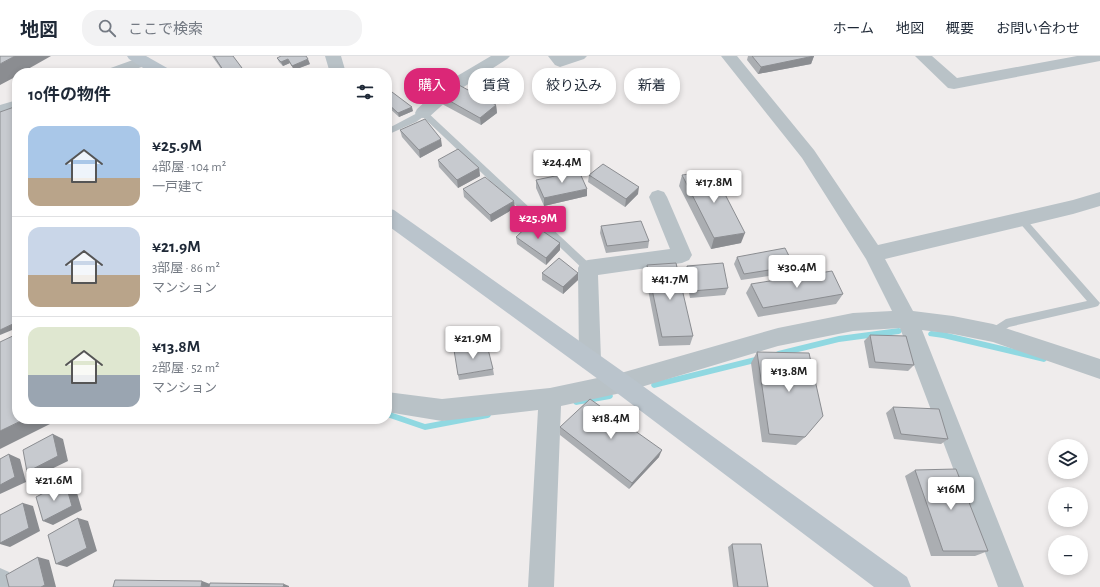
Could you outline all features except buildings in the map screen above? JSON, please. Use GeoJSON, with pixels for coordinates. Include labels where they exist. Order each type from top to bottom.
{"type":"FeatureCollection","features":[{"type":"Feature","properties":{"kind":"street"},"geometry":{"type":"LineString","coordinates":[[333,56],[337,68]]}},
{"type":"Feature","properties":{"kind":"street"},"geometry":{"type":"LineString","coordinates":[[423,113],[453,86],[502,56]]}},
{"type":"Feature","properties":{"kind":"street"},"geometry":{"type":"LineString","coordinates":[[556,56],[560,62],[579,56]]}},
{"type":"Feature","properties":{"kind":"street"},"geometry":{"type":"LineString","coordinates":[[729,56],[808,154],[874,254],[907,319],[1011,587]]}},
{"type":"Feature","properties":{"kind":"street"},"geometry":{"type":"LineString","coordinates":[[923,56],[954,84],[1057,66],[1100,56]]}},
{"type":"Feature","properties":{"kind":"street"},"geometry":{"type":"LineString","coordinates":[[121,68],[140,59],[154,68]]}},
{"type":"Feature","properties":{"kind":"street"},"geometry":{"type":"LineString","coordinates":[[0,111],[12,107]]}},
{"type":"Feature","properties":{"kind":"street"},"geometry":{"type":"LineString","coordinates":[[590,360],[588,268],[682,255],[658,197]]}},
{"type":"Feature","properties":{"kind":"street"},"geometry":{"type":"LineString","coordinates":[[874,254],[1073,207],[1100,199]]}},
{"type":"Feature","properties":{"kind":"street"},"geometry":{"type":"LineString","coordinates":[[392,219],[590,360],[897,587]]}},
{"type":"Feature","properties":{"kind":"street"},"geometry":{"type":"LineString","coordinates":[[392,403],[442,410],[550,398],[621,383],[778,337],[853,322],[907,319],[953,325],[993,333],[1100,369]]}},
{"type":"Feature","properties":{"kind":"street"},"geometry":{"type":"LineString","coordinates":[[541,587],[550,398]]}},
{"type":"Feature","properties":{"kind":"street"},"geometry":{"type":"LineString","coordinates":[[0,581],[2,587]]}},
{"type":"Feature","properties":{"kind":"lane"},"geometry":{"type":"LineString","coordinates":[[392,130],[413,120],[423,113],[588,268]]}},
{"type":"Feature","properties":{"kind":"lane"},"geometry":{"type":"LineString","coordinates":[[993,333],[1006,323],[1095,303],[1021,219]]}},
{"type":"Feature","properties":{"kind":"waterway"},"geometry":{"type":"LineString","coordinates":[[778,354],[839,339],[899,331]]}},
{"type":"Feature","properties":{"kind":"waterway"},"geometry":{"type":"LineString","coordinates":[[931,334],[943,335],[1044,359]]}},
{"type":"Feature","properties":{"kind":"waterway"},"geometry":{"type":"LineString","coordinates":[[654,385],[759,359]]}},
{"type":"Feature","properties":{"kind":"waterway"},"geometry":{"type":"LineString","coordinates":[[576,402],[610,396]]}},
{"type":"Feature","properties":{"kind":"waterway"},"geometry":{"type":"LineString","coordinates":[[392,416],[425,427],[488,415]]}}]}
